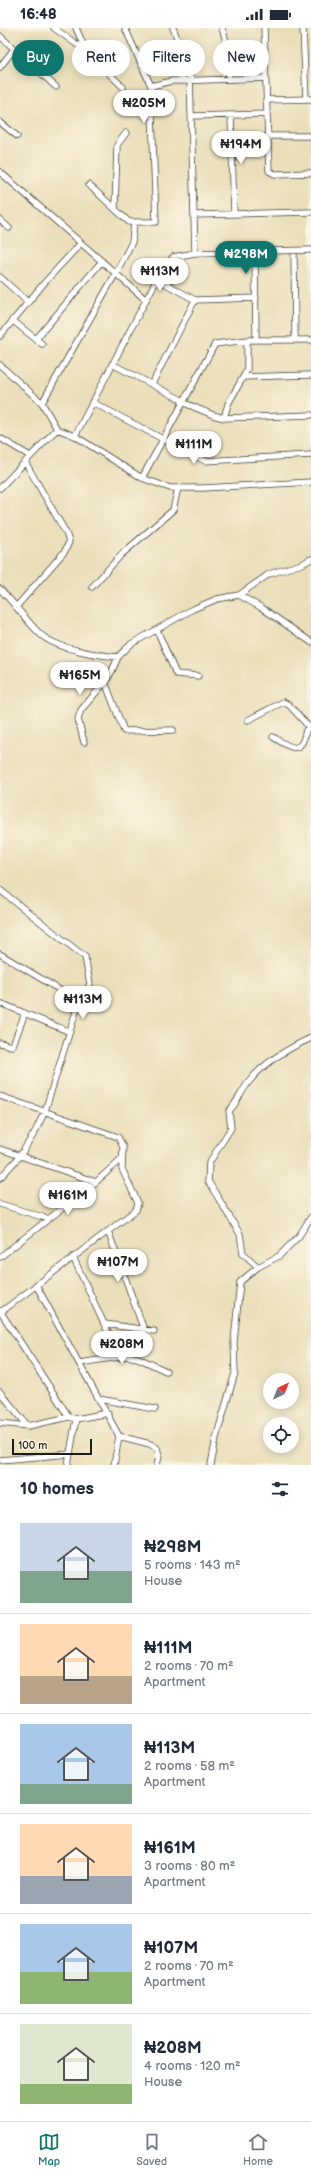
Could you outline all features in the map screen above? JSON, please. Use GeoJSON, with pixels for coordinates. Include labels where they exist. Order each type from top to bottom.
{"type":"FeatureCollection","features":[{"type":"Feature","properties":{"kind":"street"},"geometry":{"type":"LineString","coordinates":[[54,28],[72,41]]}},
{"type":"Feature","properties":{"kind":"street"},"geometry":{"type":"LineString","coordinates":[[76,28],[82,40]]}},
{"type":"Feature","properties":{"kind":"street"},"geometry":{"type":"LineString","coordinates":[[90,185],[129,222],[156,222],[151,86],[125,28]]}},
{"type":"Feature","properties":{"kind":"street"},"geometry":{"type":"LineString","coordinates":[[173,28],[188,66],[190,80],[195,253]]}},
{"type":"Feature","properties":{"kind":"street"},"geometry":{"type":"LineString","coordinates":[[222,28],[225,38],[229,79]]}},
{"type":"Feature","properties":{"kind":"street"},"geometry":{"type":"LineString","coordinates":[[264,28],[269,171],[275,174],[311,173]]}},
{"type":"Feature","properties":{"kind":"street"},"geometry":{"type":"LineString","coordinates":[[266,100],[308,99],[303,28]]}},
{"type":"Feature","properties":{"kind":"street"},"geometry":{"type":"LineString","coordinates":[[0,36],[12,47]]}},
{"type":"Feature","properties":{"kind":"street"},"geometry":{"type":"LineString","coordinates":[[0,67],[12,52]]}},
{"type":"Feature","properties":{"kind":"street"},"geometry":{"type":"LineString","coordinates":[[44,76],[56,87]]}},
{"type":"Feature","properties":{"kind":"street"},"geometry":{"type":"LineString","coordinates":[[112,76],[123,87]]}},
{"type":"Feature","properties":{"kind":"street"},"geometry":{"type":"LineString","coordinates":[[151,86],[172,81],[265,78]]}},
{"type":"Feature","properties":{"kind":"street"},"geometry":{"type":"LineString","coordinates":[[191,116],[266,114]]}},
{"type":"Feature","properties":{"kind":"street"},"geometry":{"type":"LineString","coordinates":[[231,116],[234,214]]}},
{"type":"Feature","properties":{"kind":"street"},"geometry":{"type":"LineString","coordinates":[[0,122],[17,136]]}},
{"type":"Feature","properties":{"kind":"street"},"geometry":{"type":"LineString","coordinates":[[116,209],[116,145],[126,133]]}},
{"type":"Feature","properties":{"kind":"street"},"geometry":{"type":"LineString","coordinates":[[267,136],[311,136]]}},
{"type":"Feature","properties":{"kind":"street"},"geometry":{"type":"LineString","coordinates":[[0,172],[146,300]]}},
{"type":"Feature","properties":{"kind":"street"},"geometry":{"type":"LineString","coordinates":[[195,215],[311,212]]}},
{"type":"Feature","properties":{"kind":"street"},"geometry":{"type":"LineString","coordinates":[[0,220],[9,228]]}},
{"type":"Feature","properties":{"kind":"street"},"geometry":{"type":"LineString","coordinates":[[42,403],[116,274],[132,242],[134,223]]}},
{"type":"Feature","properties":{"kind":"street"},"geometry":{"type":"LineString","coordinates":[[0,335],[81,243]]}},
{"type":"Feature","properties":{"kind":"street"},"geometry":{"type":"LineString","coordinates":[[75,436],[157,279],[173,257],[195,253],[311,250]]}},
{"type":"Feature","properties":{"kind":"street"},"geometry":{"type":"LineString","coordinates":[[294,251],[295,340]]}},
{"type":"Feature","properties":{"kind":"street"},"geometry":{"type":"LineString","coordinates":[[255,252],[256,340]]}},
{"type":"Feature","properties":{"kind":"street"},"geometry":{"type":"LineString","coordinates":[[36,339],[102,261]]}},
{"type":"Feature","properties":{"kind":"street"},"geometry":{"type":"LineString","coordinates":[[0,277],[28,302]]}},
{"type":"Feature","properties":{"kind":"street"},"geometry":{"type":"LineString","coordinates":[[157,279],[195,300],[256,298]]}},
{"type":"Feature","properties":{"kind":"street"},"geometry":{"type":"LineString","coordinates":[[152,384],[195,300]]}},
{"type":"Feature","properties":{"kind":"street"},"geometry":{"type":"LineString","coordinates":[[12,320],[42,344]]}},
{"type":"Feature","properties":{"kind":"street"},"geometry":{"type":"LineString","coordinates":[[142,478],[182,402],[215,344],[247,340],[311,340]]}},
{"type":"Feature","properties":{"kind":"street"},"geometry":{"type":"LineString","coordinates":[[224,418],[228,404],[247,370],[247,340]]}},
{"type":"Feature","properties":{"kind":"street"},"geometry":{"type":"LineString","coordinates":[[112,364],[182,400],[182,402],[224,418],[311,415]]}},
{"type":"Feature","properties":{"kind":"street"},"geometry":{"type":"LineString","coordinates":[[0,365],[42,403],[57,429],[75,436],[142,478],[160,485],[178,488],[311,482]]}},
{"type":"Feature","properties":{"kind":"street"},"geometry":{"type":"LineString","coordinates":[[243,377],[311,375]]}},
{"type":"Feature","properties":{"kind":"street"},"geometry":{"type":"LineString","coordinates":[[92,402],[162,440],[205,461],[311,456]]}},
{"type":"Feature","properties":{"kind":"street"},"geometry":{"type":"LineString","coordinates":[[0,488],[57,429]]}},
{"type":"Feature","properties":{"kind":"street"},"geometry":{"type":"LineString","coordinates":[[0,438],[30,456]]}},
{"type":"Feature","properties":{"kind":"street"},"geometry":{"type":"LineString","coordinates":[[17,606],[65,551],[69,542],[66,532],[25,462]]}},
{"type":"Feature","properties":{"kind":"street"},"geometry":{"type":"LineString","coordinates":[[92,587],[122,554],[172,510],[178,488]]}},
{"type":"Feature","properties":{"kind":"street"},"geometry":{"type":"LineString","coordinates":[[84,742],[78,714],[105,682],[112,672],[118,657],[131,644],[193,609],[217,599],[239,595],[269,574],[302,564],[311,559]]}},
{"type":"Feature","properties":{"kind":"street"},"geometry":{"type":"LineString","coordinates":[[0,589],[17,606],[40,634],[86,654],[118,657]]}},
{"type":"Feature","properties":{"kind":"street"},"geometry":{"type":"LineString","coordinates":[[239,595],[262,608],[311,642]]}},
{"type":"Feature","properties":{"kind":"street"},"geometry":{"type":"LineString","coordinates":[[157,630],[176,674],[198,676]]}},
{"type":"Feature","properties":{"kind":"street"},"geometry":{"type":"LineString","coordinates":[[105,682],[121,728],[124,731],[173,730]]}},
{"type":"Feature","properties":{"kind":"street"},"geometry":{"type":"LineString","coordinates":[[248,720],[283,702],[290,705],[310,727],[306,730],[300,746],[296,748],[292,748],[273,737]]}},
{"type":"Feature","properties":{"kind":"street"},"geometry":{"type":"LineString","coordinates":[[0,890],[85,958],[90,984],[80,1002],[45,1111],[35,1132],[20,1156],[0,1178]]}},
{"type":"Feature","properties":{"kind":"street"},"geometry":{"type":"LineString","coordinates":[[0,954],[80,1002]]}},
{"type":"Feature","properties":{"kind":"street"},"geometry":{"type":"LineString","coordinates":[[0,1003],[70,1032]]}},
{"type":"Feature","properties":{"kind":"street"},"geometry":{"type":"LineString","coordinates":[[0,1043],[11,1046],[13,1045],[25,1013]]}},
{"type":"Feature","properties":{"kind":"street"},"geometry":{"type":"LineString","coordinates":[[258,1267],[243,1253],[240,1234],[208,1181],[208,1163],[231,1128],[229,1111],[234,1106],[249,1081],[264,1066],[311,1038]]}},
{"type":"Feature","properties":{"kind":"street"},"geometry":{"type":"LineString","coordinates":[[0,1096],[118,1137],[123,1147],[122,1169],[138,1206],[108,1231],[0,1312],[69,1416],[76,1419],[108,1413]]}},
{"type":"Feature","properties":{"kind":"street"},"geometry":{"type":"LineString","coordinates":[[0,1148],[96,1182]]}},
{"type":"Feature","properties":{"kind":"street"},"geometry":{"type":"LineString","coordinates":[[0,1257],[96,1182],[122,1158]]}},
{"type":"Feature","properties":{"kind":"street"},"geometry":{"type":"LineString","coordinates":[[0,1204],[49,1219]]}},
{"type":"Feature","properties":{"kind":"street"},"geometry":{"type":"LineString","coordinates":[[211,1465],[216,1438],[235,1373],[234,1342],[240,1282],[258,1267],[279,1256],[299,1236],[311,1217]]}},
{"type":"Feature","properties":{"kind":"street"},"geometry":{"type":"LineString","coordinates":[[108,1231],[144,1330]]}},
{"type":"Feature","properties":{"kind":"street"},"geometry":{"type":"LineString","coordinates":[[73,1257],[119,1356]]}},
{"type":"Feature","properties":{"kind":"street"},"geometry":{"type":"LineString","coordinates":[[36,1285],[108,1413],[119,1436],[114,1465]]}},
{"type":"Feature","properties":{"kind":"street"},"geometry":{"type":"LineString","coordinates":[[105,1324],[154,1331]]}},
{"type":"Feature","properties":{"kind":"street"},"geometry":{"type":"LineString","coordinates":[[79,1363],[119,1356],[138,1358],[166,1371]]}},
{"type":"Feature","properties":{"kind":"street"},"geometry":{"type":"LineString","coordinates":[[0,1392],[28,1426]]}},
{"type":"Feature","properties":{"kind":"street"},"geometry":{"type":"LineString","coordinates":[[99,1399],[155,1409]]}},
{"type":"Feature","properties":{"kind":"street"},"geometry":{"type":"LineString","coordinates":[[0,1423],[28,1426],[69,1416]]}},
{"type":"Feature","properties":{"kind":"street"},"geometry":{"type":"LineString","coordinates":[[68,1465],[76,1419]]}},
{"type":"Feature","properties":{"kind":"street"},"geometry":{"type":"LineString","coordinates":[[119,1436],[150,1444],[157,1448],[159,1456],[157,1465]]}},
{"type":"Feature","properties":{"kind":"street"},"geometry":{"type":"LineString","coordinates":[[0,1460],[70,1454]]}}]}
